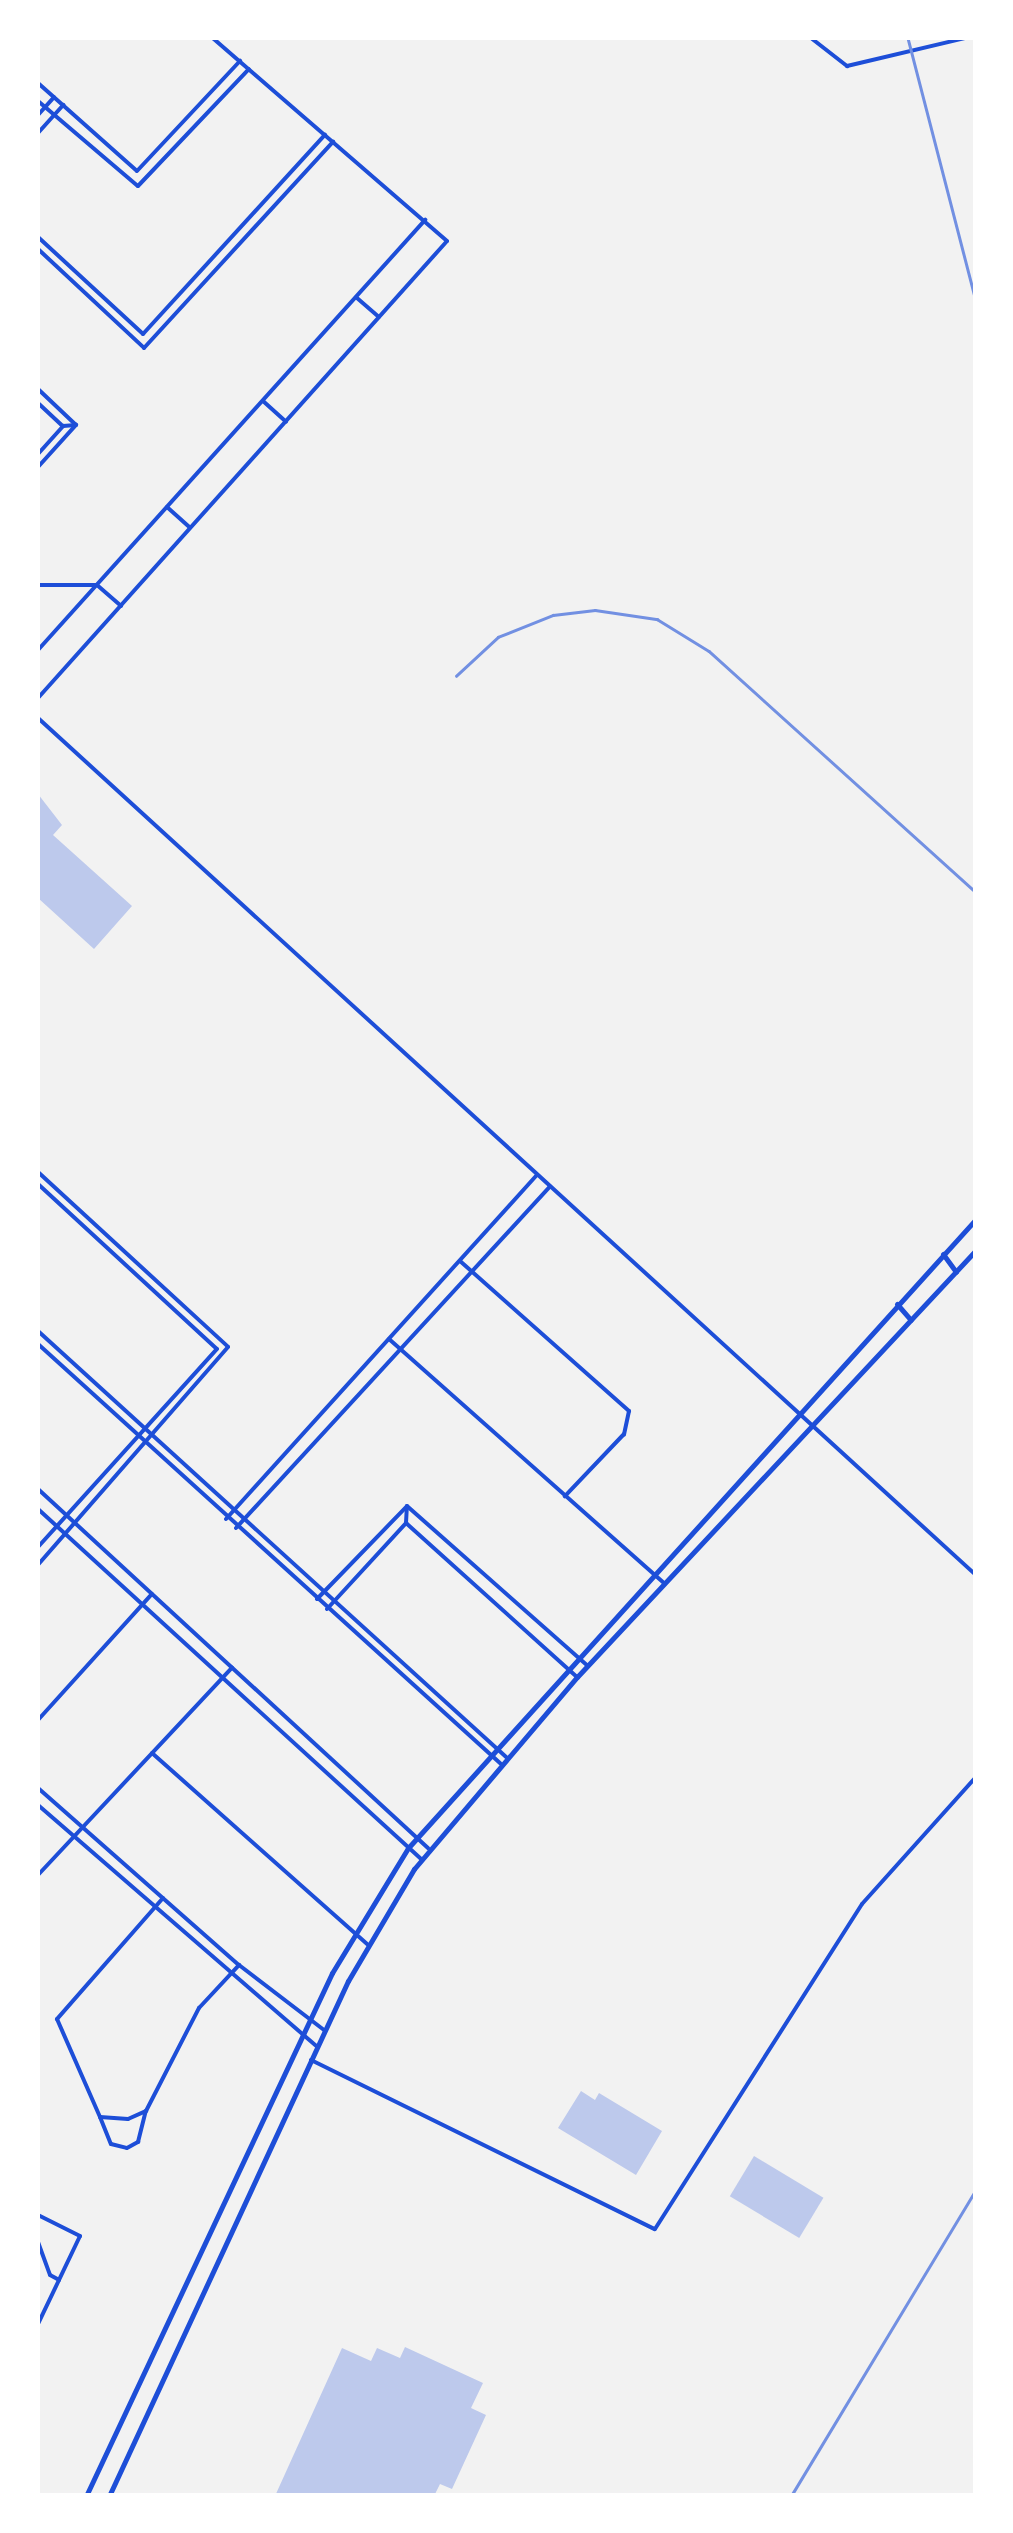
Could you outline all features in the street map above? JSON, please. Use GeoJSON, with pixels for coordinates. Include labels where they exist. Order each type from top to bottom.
{"type":"FeatureCollection","features":[{"type":"Feature","properties":{"kind":"street"},"geometry":{"type":"LineString","coordinates":[[38,698],[447,241],[213,38]]}},
{"type":"Feature","properties":{"kind":"street"},"geometry":{"type":"LineString","coordinates":[[811,38],[847,66],[966,38]]}},
{"type":"Feature","properties":{"kind":"street"},"geometry":{"type":"LineString","coordinates":[[137,171],[240,61]]}},
{"type":"Feature","properties":{"kind":"street"},"geometry":{"type":"LineString","coordinates":[[138,186],[249,69]]}},
{"type":"Feature","properties":{"kind":"street"},"geometry":{"type":"LineString","coordinates":[[38,83],[137,171],[138,186]]}},
{"type":"Feature","properties":{"kind":"street"},"geometry":{"type":"LineString","coordinates":[[38,116],[54,98]]}},
{"type":"Feature","properties":{"kind":"street"},"geometry":{"type":"LineString","coordinates":[[38,101],[138,186]]}},
{"type":"Feature","properties":{"kind":"street"},"geometry":{"type":"LineString","coordinates":[[38,134],[63,106]]}},
{"type":"Feature","properties":{"kind":"street"},"geometry":{"type":"LineString","coordinates":[[143,334],[325,135]]}},
{"type":"Feature","properties":{"kind":"street"},"geometry":{"type":"LineString","coordinates":[[144,348],[333,142]]}},
{"type":"Feature","properties":{"kind":"street"},"geometry":{"type":"LineString","coordinates":[[38,650],[425,220]]}},
{"type":"Feature","properties":{"kind":"street"},"geometry":{"type":"LineString","coordinates":[[233,235],[241,242]]}},
{"type":"Feature","properties":{"kind":"street"},"geometry":{"type":"LineString","coordinates":[[38,237],[143,334],[144,348]]}},
{"type":"Feature","properties":{"kind":"street"},"geometry":{"type":"LineString","coordinates":[[38,249],[144,348]]}},
{"type":"Feature","properties":{"kind":"street"},"geometry":{"type":"LineString","coordinates":[[57,267],[63,260]]}},
{"type":"Feature","properties":{"kind":"street"},"geometry":{"type":"LineString","coordinates":[[357,298],[380,317]]}},
{"type":"Feature","properties":{"kind":"street"},"geometry":{"type":"LineString","coordinates":[[38,389],[76,425]]}},
{"type":"Feature","properties":{"kind":"street"},"geometry":{"type":"LineString","coordinates":[[262,400],[286,422]]}},
{"type":"Feature","properties":{"kind":"street"},"geometry":{"type":"LineString","coordinates":[[38,403],[63,426]]}},
{"type":"Feature","properties":{"kind":"street"},"geometry":{"type":"LineString","coordinates":[[38,454],[63,426],[76,425]]}},
{"type":"Feature","properties":{"kind":"street"},"geometry":{"type":"LineString","coordinates":[[38,467],[76,425]]}},
{"type":"Feature","properties":{"kind":"street"},"geometry":{"type":"LineString","coordinates":[[165,506],[189,528]]}},
{"type":"Feature","properties":{"kind":"street"},"geometry":{"type":"LineString","coordinates":[[38,585],[96,585],[121,606]]}},
{"type":"Feature","properties":{"kind":"street"},"geometry":{"type":"LineString","coordinates":[[38,718],[976,1576]]}},
{"type":"Feature","properties":{"kind":"street"},"geometry":{"type":"LineString","coordinates":[[38,1172],[228,1347]]}},
{"type":"Feature","properties":{"kind":"street"},"geometry":{"type":"LineString","coordinates":[[226,1519],[537,1175]]}},
{"type":"Feature","properties":{"kind":"street"},"geometry":{"type":"LineString","coordinates":[[38,1184],[217,1349]]}},
{"type":"Feature","properties":{"kind":"street"},"geometry":{"type":"LineString","coordinates":[[236,1528],[550,1186]]}},
{"type":"Feature","properties":{"kind":"street"},"geometry":{"type":"LineString","coordinates":[[86,2496],[302,2038],[354,1934],[408,1848],[494,1747],[976,1219]]}},
{"type":"Feature","properties":{"kind":"street"},"geometry":{"type":"LineString","coordinates":[[102,1241],[107,1235]]}},
{"type":"Feature","properties":{"kind":"street"},"geometry":{"type":"LineString","coordinates":[[109,2496],[324,2030],[367,1944],[420,1859],[577,1677],[976,1250]]}},
{"type":"Feature","properties":{"kind":"street"},"geometry":{"type":"LineString","coordinates":[[943,1254],[956,1272]]}},
{"type":"Feature","properties":{"kind":"street"},"geometry":{"type":"LineString","coordinates":[[460,1260],[629,1412],[624,1434],[566,1496]]}},
{"type":"Feature","properties":{"kind":"street"},"geometry":{"type":"LineString","coordinates":[[897,1304],[911,1320]]}},
{"type":"Feature","properties":{"kind":"street"},"geometry":{"type":"LineString","coordinates":[[38,1331],[494,1747],[503,1760]]}},
{"type":"Feature","properties":{"kind":"street"},"geometry":{"type":"LineString","coordinates":[[388,1339],[664,1583]]}},
{"type":"Feature","properties":{"kind":"street"},"geometry":{"type":"LineString","coordinates":[[38,1344],[326,1610],[489,1754],[503,1760]]}},
{"type":"Feature","properties":{"kind":"street"},"geometry":{"type":"LineString","coordinates":[[38,1546],[217,1349],[228,1347]]}},
{"type":"Feature","properties":{"kind":"street"},"geometry":{"type":"LineString","coordinates":[[38,1565],[227,1355],[228,1347]]}},
{"type":"Feature","properties":{"kind":"street"},"geometry":{"type":"LineString","coordinates":[[38,1490],[428,1848]]}},
{"type":"Feature","properties":{"kind":"street"},"geometry":{"type":"LineString","coordinates":[[407,1506],[588,1666]]}},
{"type":"Feature","properties":{"kind":"street"},"geometry":{"type":"LineString","coordinates":[[326,1610],[406,1524],[407,1506]]}},
{"type":"Feature","properties":{"kind":"street"},"geometry":{"type":"LineString","coordinates":[[316,1600],[407,1506]]}},
{"type":"Feature","properties":{"kind":"street"},"geometry":{"type":"LineString","coordinates":[[38,1508],[420,1859]]}},
{"type":"Feature","properties":{"kind":"street"},"geometry":{"type":"LineString","coordinates":[[406,1524],[577,1677]]}},
{"type":"Feature","properties":{"kind":"street"},"geometry":{"type":"LineString","coordinates":[[474,1584],[484,1574]]}},
{"type":"Feature","properties":{"kind":"street"},"geometry":{"type":"LineString","coordinates":[[38,1720],[152,1594]]}},
{"type":"Feature","properties":{"kind":"street"},"geometry":{"type":"LineString","coordinates":[[396,1672],[404,1665]]}},
{"type":"Feature","properties":{"kind":"street"},"geometry":{"type":"LineString","coordinates":[[38,1875],[232,1668]]}},
{"type":"Feature","properties":{"kind":"street"},"geometry":{"type":"LineString","coordinates":[[308,1756],[316,1746]]}},
{"type":"Feature","properties":{"kind":"street"},"geometry":{"type":"LineString","coordinates":[[152,1753],[367,1944]]}},
{"type":"Feature","properties":{"kind":"street"},"geometry":{"type":"LineString","coordinates":[[311,2060],[655,2229],[862,1904],[976,1777]]}},
{"type":"Feature","properties":{"kind":"street"},"geometry":{"type":"LineString","coordinates":[[38,1788],[238,1965],[324,2030]]}},
{"type":"Feature","properties":{"kind":"street"},"geometry":{"type":"LineString","coordinates":[[38,1806],[228,1976],[317,2047]]}},
{"type":"Feature","properties":{"kind":"street"},"geometry":{"type":"LineString","coordinates":[[163,1898],[56,2019],[112,2144],[127,2148],[138,2142],[146,2111],[200,2008],[238,1965]]}},
{"type":"Feature","properties":{"kind":"street"},"geometry":{"type":"LineString","coordinates":[[100,2117],[128,2119],[146,2111]]}},
{"type":"Feature","properties":{"kind":"street"},"geometry":{"type":"LineString","coordinates":[[38,2215],[80,2236],[38,2324]]}},
{"type":"Feature","properties":{"kind":"street"},"geometry":{"type":"LineString","coordinates":[[38,2242],[45,2266],[60,2280]]}},
{"type":"Feature","properties":{"kind":"building"},"geometry":{"type":"Polygon","coordinates":[[[38,794],[62,825],[53,835],[132,906],[94,949],[38,898],[38,794]]]}},
{"type":"Feature","properties":{"kind":"building"},"geometry":{"type":"Polygon","coordinates":[[[581,2091],[595,2100],[599,2093],[662,2131],[636,2175],[558,2128],[581,2091]]]}},
{"type":"Feature","properties":{"kind":"building"},"geometry":{"type":"Polygon","coordinates":[[[754,2156],[823,2198],[799,2238],[730,2196],[754,2156]]]}},
{"type":"Feature","properties":{"kind":"building"},"geometry":{"type":"Polygon","coordinates":[[[405,2347],[483,2383],[471,2408],[486,2415],[452,2489],[440,2484],[434,2496],[275,2496],[342,2348],[371,2361],[377,2348],[400,2358],[405,2347]]]}},
{"type":"Feature","properties":{"kind":"railway"},"geometry":{"type":"LineString","coordinates":[[908,38],[976,301]]}},
{"type":"Feature","properties":{"kind":"railway"},"geometry":{"type":"LineString","coordinates":[[456,676],[498,637],[553,615],[595,610],[657,619],[709,651],[976,892]]}},
{"type":"Feature","properties":{"kind":"railway"},"geometry":{"type":"LineString","coordinates":[[791,2496],[976,2189]]}}]}
